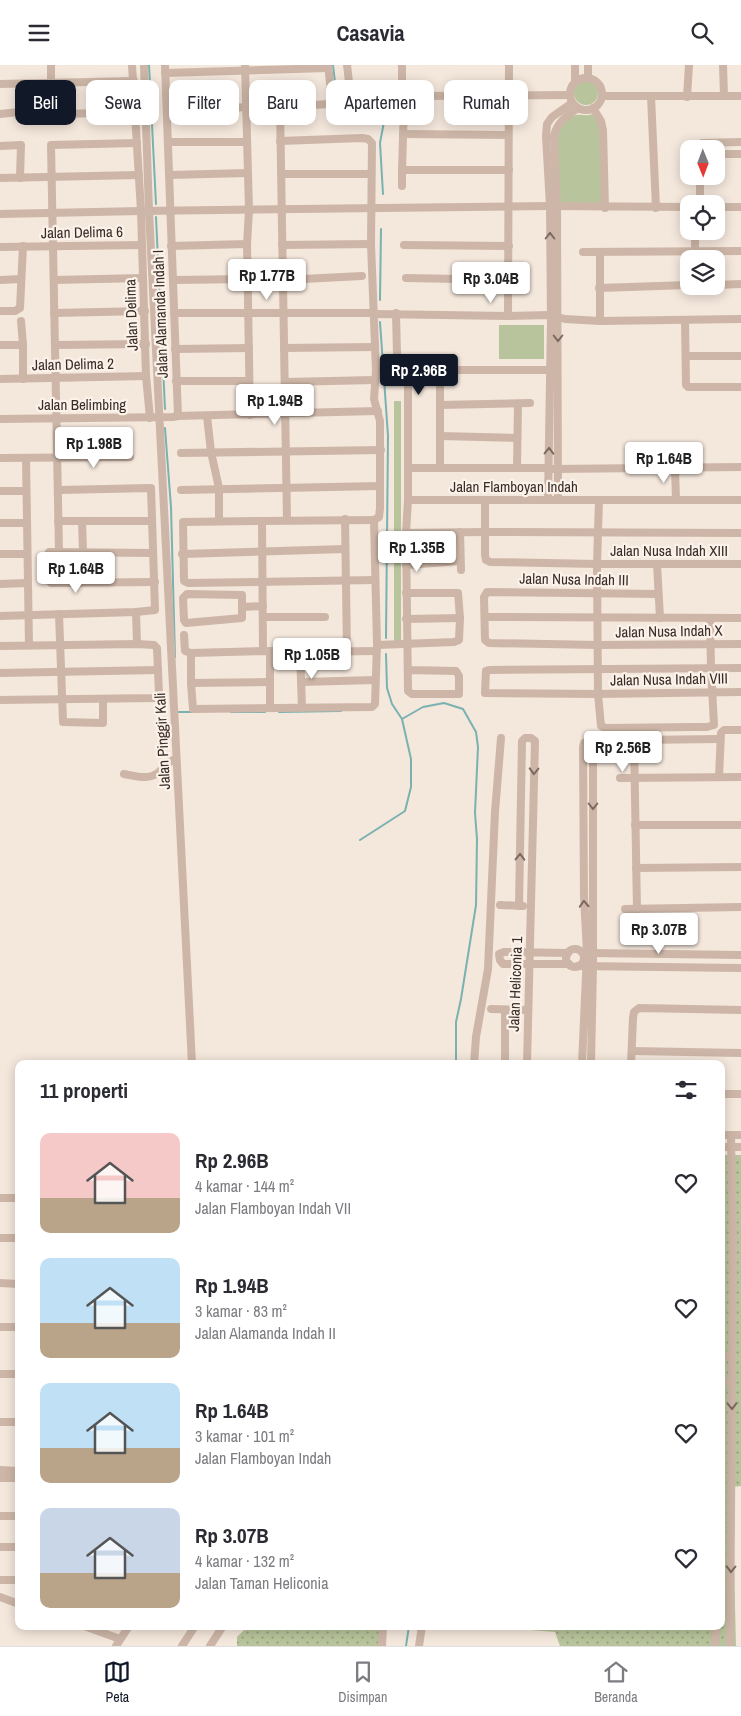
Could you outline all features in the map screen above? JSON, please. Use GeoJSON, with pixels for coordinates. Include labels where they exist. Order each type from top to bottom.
{"type":"FeatureCollection","features":[{"type":"Feature","properties":{"kind":"street"},"geometry":{"type":"LineString","coordinates":[[51,65],[51,80]]}},
{"type":"Feature","properties":{"kind":"street"},"geometry":{"type":"LineString","coordinates":[[132,65],[134,80]]}},
{"type":"Feature","properties":{"kind":"street"},"geometry":{"type":"LineString","coordinates":[[144,65],[151,211],[168,417]]}},
{"type":"Feature","properties":{"kind":"street"},"geometry":{"type":"LineString","coordinates":[[347,65],[350,84],[352,85],[397,86],[402,83],[402,65]]}},
{"type":"Feature","properties":{"kind":"street"},"geometry":{"type":"LineString","coordinates":[[508,80],[509,65]]}},
{"type":"Feature","properties":{"kind":"street"},"geometry":{"type":"LineString","coordinates":[[575,65],[575,81]]}},
{"type":"Feature","properties":{"kind":"street"},"geometry":{"type":"LineString","coordinates":[[588,65],[588,78]]}},
{"type":"Feature","properties":{"kind":"street"},"geometry":{"type":"LineString","coordinates":[[687,97],[689,65]]}},
{"type":"Feature","properties":{"kind":"street"},"geometry":{"type":"LineString","coordinates":[[722,65],[724,96]]}},
{"type":"Feature","properties":{"kind":"street"},"geometry":{"type":"LineString","coordinates":[[165,69],[328,66],[331,103],[316,104]]}},
{"type":"Feature","properties":{"kind":"street"},"geometry":{"type":"LineString","coordinates":[[245,67],[250,415]]}},
{"type":"Feature","properties":{"kind":"street","name":"Jalan Alamanda Indah I"},"geometry":{"type":"LineString","coordinates":[[165,69],[176,381],[168,417]]}},
{"type":"Feature","properties":{"kind":"street"},"geometry":{"type":"LineString","coordinates":[[528,97],[573,102],[586,110],[593,108],[599,103],[602,96],[599,85],[594,80],[579,78],[575,81],[571,88],[573,102],[556,126],[554,135],[554,316],[558,499]]}},
{"type":"Feature","properties":{"kind":"street"},"geometry":{"type":"LineString","coordinates":[[0,84],[15,84]]}},
{"type":"Feature","properties":{"kind":"street"},"geometry":{"type":"LineString","coordinates":[[402,186],[405,102],[412,97],[444,96]]}},
{"type":"Feature","properties":{"kind":"street"},"geometry":{"type":"LineString","coordinates":[[602,96],[741,96]]}},
{"type":"Feature","properties":{"kind":"street"},"geometry":{"type":"LineString","coordinates":[[651,96],[656,208]]}},
{"type":"Feature","properties":{"kind":"street"},"geometry":{"type":"LineString","coordinates":[[167,108],[249,106]]}},
{"type":"Feature","properties":{"kind":"street"},"geometry":{"type":"LineString","coordinates":[[593,108],[602,121],[604,130],[605,208]]}},
{"type":"Feature","properties":{"kind":"street"},"geometry":{"type":"LineString","coordinates":[[0,114],[15,112]]}},
{"type":"Feature","properties":{"kind":"street"},"geometry":{"type":"LineString","coordinates":[[135,125],[139,175],[151,211]]}},
{"type":"Feature","properties":{"kind":"street"},"geometry":{"type":"LineString","coordinates":[[280,125],[287,520]]}},
{"type":"Feature","properties":{"kind":"street"},"geometry":{"type":"LineString","coordinates":[[508,125],[510,207],[508,316]]}},
{"type":"Feature","properties":{"kind":"street"},"geometry":{"type":"LineString","coordinates":[[403,134],[508,135]]}},
{"type":"Feature","properties":{"kind":"street"},"geometry":{"type":"LineString","coordinates":[[280,141],[362,138],[370,141],[372,146],[371,244],[374,313],[374,399],[380,421],[379,517],[374,520],[219,520],[183,522],[182,554],[184,579],[186,582],[375,580]]}},
{"type":"Feature","properties":{"kind":"street"},"geometry":{"type":"LineString","coordinates":[[168,142],[247,142]]}},
{"type":"Feature","properties":{"kind":"street"},"geometry":{"type":"LineString","coordinates":[[59,552],[52,145],[136,143]]}},
{"type":"Feature","properties":{"kind":"street"},"geometry":{"type":"LineString","coordinates":[[725,144],[741,143]]}},
{"type":"Feature","properties":{"kind":"street"},"geometry":{"type":"LineString","coordinates":[[0,146],[21,145],[20,178]]}},
{"type":"Feature","properties":{"kind":"street"},"geometry":{"type":"LineString","coordinates":[[725,154],[741,154]]}},
{"type":"Feature","properties":{"kind":"street"},"geometry":{"type":"LineString","coordinates":[[402,170],[509,170]]}},
{"type":"Feature","properties":{"kind":"street"},"geometry":{"type":"LineString","coordinates":[[169,175],[248,173]]}},
{"type":"Feature","properties":{"kind":"street"},"geometry":{"type":"LineString","coordinates":[[281,174],[371,174]]}},
{"type":"Feature","properties":{"kind":"street"},"geometry":{"type":"LineString","coordinates":[[0,178],[139,175]]}},
{"type":"Feature","properties":{"kind":"street"},"geometry":{"type":"LineString","coordinates":[[0,214],[392,208],[680,207]]}},
{"type":"Feature","properties":{"kind":"street"},"geometry":{"type":"LineString","coordinates":[[725,207],[741,207]]}},
{"type":"Feature","properties":{"kind":"street","name":"Jalan Delima"},"geometry":{"type":"LineString","coordinates":[[150,418],[146,376],[142,245],[151,211]]}},
{"type":"Feature","properties":{"kind":"street"},"geometry":{"type":"LineString","coordinates":[[172,246],[247,244]]}},
{"type":"Feature","properties":{"kind":"street"},"geometry":{"type":"LineString","coordinates":[[282,245],[371,244]]}},
{"type":"Feature","properties":{"kind":"street","name":"Jalan Delima 6"},"geometry":{"type":"LineString","coordinates":[[0,247],[142,245]]}},
{"type":"Feature","properties":{"kind":"street"},"geometry":{"type":"LineString","coordinates":[[404,245],[509,246]]}},
{"type":"Feature","properties":{"kind":"street","name":"Jalan Delima 6"},"geometry":{"type":"LineString","coordinates":[[0,311],[16,311],[20,308],[23,246]]}},
{"type":"Feature","properties":{"kind":"street"},"geometry":{"type":"LineString","coordinates":[[725,252],[741,251]]}},
{"type":"Feature","properties":{"kind":"street"},"geometry":{"type":"LineString","coordinates":[[583,252],[680,255]]}},
{"type":"Feature","properties":{"kind":"street"},"geometry":{"type":"LineString","coordinates":[[600,252],[600,321]]}},
{"type":"Feature","properties":{"kind":"street"},"geometry":{"type":"LineString","coordinates":[[283,280],[362,276]]}},
{"type":"Feature","properties":{"kind":"street"},"geometry":{"type":"LineString","coordinates":[[54,280],[143,278]]}},
{"type":"Feature","properties":{"kind":"street"},"geometry":{"type":"LineString","coordinates":[[406,278],[509,280]]}},
{"type":"Feature","properties":{"kind":"street"},"geometry":{"type":"LineString","coordinates":[[0,280],[21,279]]}},
{"type":"Feature","properties":{"kind":"street"},"geometry":{"type":"LineString","coordinates":[[173,280],[248,279]]}},
{"type":"Feature","properties":{"kind":"street"},"geometry":{"type":"LineString","coordinates":[[725,285],[741,284]]}},
{"type":"Feature","properties":{"kind":"street"},"geometry":{"type":"LineString","coordinates":[[600,288],[680,285]]}},
{"type":"Feature","properties":{"kind":"street"},"geometry":{"type":"LineString","coordinates":[[54,313],[145,311]]}},
{"type":"Feature","properties":{"kind":"street"},"geometry":{"type":"LineString","coordinates":[[174,313],[393,313],[554,316],[600,321],[741,319]]}},
{"type":"Feature","properties":{"kind":"street"},"geometry":{"type":"LineString","coordinates":[[393,313],[397,355]]}},
{"type":"Feature","properties":{"kind":"street"},"geometry":{"type":"LineString","coordinates":[[548,499],[550,370],[554,316]]}},
{"type":"Feature","properties":{"kind":"street"},"geometry":{"type":"LineString","coordinates":[[685,320],[686,385],[688,387],[741,387]]}},
{"type":"Feature","properties":{"kind":"street"},"geometry":{"type":"LineString","coordinates":[[21,321],[23,379]]}},
{"type":"Feature","properties":{"kind":"street"},"geometry":{"type":"LineString","coordinates":[[55,345],[146,344]]}},
{"type":"Feature","properties":{"kind":"street"},"geometry":{"type":"LineString","coordinates":[[0,345],[23,345]]}},
{"type":"Feature","properties":{"kind":"street"},"geometry":{"type":"LineString","coordinates":[[284,348],[374,347]]}},
{"type":"Feature","properties":{"kind":"street"},"geometry":{"type":"LineString","coordinates":[[175,349],[249,348]]}},
{"type":"Feature","properties":{"kind":"street"},"geometry":{"type":"LineString","coordinates":[[686,356],[741,356]]}},
{"type":"Feature","properties":{"kind":"street"},"geometry":{"type":"LineString","coordinates":[[408,669],[457,672],[459,676],[459,694],[410,694],[408,691],[408,669],[402,645],[406,619],[408,370],[550,370]]}},
{"type":"Feature","properties":{"kind":"street"},"geometry":{"type":"LineString","coordinates":[[440,370],[440,468]]}},
{"type":"Feature","properties":{"kind":"street","name":"Jalan Delima 2"},"geometry":{"type":"LineString","coordinates":[[0,379],[146,376]]}},
{"type":"Feature","properties":{"kind":"street"},"geometry":{"type":"LineString","coordinates":[[285,382],[375,380]]}},
{"type":"Feature","properties":{"kind":"street"},"geometry":{"type":"LineString","coordinates":[[176,381],[249,381]]}},
{"type":"Feature","properties":{"kind":"street"},"geometry":{"type":"LineString","coordinates":[[440,405],[530,403]]}},
{"type":"Feature","properties":{"kind":"street"},"geometry":{"type":"LineString","coordinates":[[517,468],[518,404]]}},
{"type":"Feature","properties":{"kind":"street","name":"Jalan Belimbing"},"geometry":{"type":"LineString","coordinates":[[0,419],[150,418],[378,411]]}},
{"type":"Feature","properties":{"kind":"street"},"geometry":{"type":"LineString","coordinates":[[207,416],[211,452],[219,488],[219,520]]}},
{"type":"Feature","properties":{"kind":"street","name":"Jalan Pinggir Kali"},"geometry":{"type":"LineString","coordinates":[[168,417],[176,759],[192,1060]]}},
{"type":"Feature","properties":{"kind":"street"},"geometry":{"type":"LineString","coordinates":[[440,436],[517,438]]}},
{"type":"Feature","properties":{"kind":"street"},"geometry":{"type":"LineString","coordinates":[[181,453],[380,450]]}},
{"type":"Feature","properties":{"kind":"street"},"geometry":{"type":"LineString","coordinates":[[0,458],[130,457]]}},
{"type":"Feature","properties":{"kind":"street"},"geometry":{"type":"LineString","coordinates":[[26,458],[27,615],[29,645]]}},
{"type":"Feature","properties":{"kind":"street"},"geometry":{"type":"LineString","coordinates":[[675,467],[676,500]]}},
{"type":"Feature","properties":{"kind":"street"},"geometry":{"type":"LineString","coordinates":[[408,468],[741,467]]}},
{"type":"Feature","properties":{"kind":"street"},"geometry":{"type":"LineString","coordinates":[[181,490],[380,486]]}},
{"type":"Feature","properties":{"kind":"street"},"geometry":{"type":"LineString","coordinates":[[0,616],[136,612],[154,611],[156,609],[151,488],[59,490]]}},
{"type":"Feature","properties":{"kind":"street"},"geometry":{"type":"LineString","coordinates":[[0,491],[26,491]]}},
{"type":"Feature","properties":{"kind":"street","name":"Jalan Flamboyan Indah"},"geometry":{"type":"LineString","coordinates":[[408,500],[741,500]]}},
{"type":"Feature","properties":{"kind":"street"},"geometry":{"type":"LineString","coordinates":[[599,500],[597,564],[598,694],[599,723],[602,727],[707,727],[714,725],[710,618]]}},
{"type":"Feature","properties":{"kind":"street"},"geometry":{"type":"LineString","coordinates":[[485,501],[485,532]]}},
{"type":"Feature","properties":{"kind":"street"},"geometry":{"type":"LineString","coordinates":[[345,519],[347,652]]}},
{"type":"Feature","properties":{"kind":"street"},"geometry":{"type":"LineString","coordinates":[[191,653],[193,709],[374,707],[379,648],[374,520]]}},
{"type":"Feature","properties":{"kind":"street"},"geometry":{"type":"LineString","coordinates":[[58,521],[152,521]]}},
{"type":"Feature","properties":{"kind":"street"},"geometry":{"type":"LineString","coordinates":[[82,521],[83,552]]}},
{"type":"Feature","properties":{"kind":"street"},"geometry":{"type":"LineString","coordinates":[[262,521],[262,617],[270,682],[270,708]]}},
{"type":"Feature","properties":{"kind":"street"},"geometry":{"type":"LineString","coordinates":[[0,523],[27,523]]}},
{"type":"Feature","properties":{"kind":"street"},"geometry":{"type":"LineString","coordinates":[[460,532],[461,570]]}},
{"type":"Feature","properties":{"kind":"street","name":"Jalan Nusa Indah XIII"},"geometry":{"type":"LineString","coordinates":[[485,532],[485,559],[490,562],[741,564]]}},
{"type":"Feature","properties":{"kind":"street"},"geometry":{"type":"LineString","coordinates":[[406,533],[741,533]]}},
{"type":"Feature","properties":{"kind":"street"},"geometry":{"type":"LineString","coordinates":[[182,554],[345,549]]}},
{"type":"Feature","properties":{"kind":"street"},"geometry":{"type":"LineString","coordinates":[[153,553],[59,552],[48,554],[48,581],[155,582]]}},
{"type":"Feature","properties":{"kind":"street"},"geometry":{"type":"LineString","coordinates":[[0,555],[27,554]]}},
{"type":"Feature","properties":{"kind":"street"},"geometry":{"type":"LineString","coordinates":[[406,565],[460,561]]}},
{"type":"Feature","properties":{"kind":"street"},"geometry":{"type":"LineString","coordinates":[[657,564],[660,618]]}},
{"type":"Feature","properties":{"kind":"street"},"geometry":{"type":"LineString","coordinates":[[0,585],[27,583]]}},
{"type":"Feature","properties":{"kind":"street","name":"Jalan Nusa Indah III"},"geometry":{"type":"LineString","coordinates":[[485,617],[484,597],[490,591],[658,593]]}},
{"type":"Feature","properties":{"kind":"street"},"geometry":{"type":"LineString","coordinates":[[184,635],[186,651],[191,653],[266,651],[300,653],[347,652],[402,645],[454,642],[460,638],[458,594],[455,592],[406,593]]}},
{"type":"Feature","properties":{"kind":"street"},"geometry":{"type":"LineString","coordinates":[[187,594],[242,595],[243,607],[241,619],[188,623],[184,620],[183,597],[187,594]]}},
{"type":"Feature","properties":{"kind":"street"},"geometry":{"type":"LineString","coordinates":[[243,607],[263,606]]}},
{"type":"Feature","properties":{"kind":"street"},"geometry":{"type":"LineString","coordinates":[[136,612],[137,644]]}},
{"type":"Feature","properties":{"kind":"street"},"geometry":{"type":"LineString","coordinates":[[59,614],[63,723],[101,724],[103,722],[103,699]]}},
{"type":"Feature","properties":{"kind":"street"},"geometry":{"type":"LineString","coordinates":[[262,617],[325,617]]}},
{"type":"Feature","properties":{"kind":"street"},"geometry":{"type":"LineString","coordinates":[[485,617],[741,618]]}},
{"type":"Feature","properties":{"kind":"street","name":"Jalan Nusa Indah X"},"geometry":{"type":"LineString","coordinates":[[485,617],[485,640],[489,643],[598,645],[741,643]]}},
{"type":"Feature","properties":{"kind":"street"},"geometry":{"type":"LineString","coordinates":[[406,619],[460,618]]}},
{"type":"Feature","properties":{"kind":"street"},"geometry":{"type":"LineString","coordinates":[[0,646],[137,644],[156,646],[158,670],[158,697],[0,700]]}},
{"type":"Feature","properties":{"kind":"street"},"geometry":{"type":"LineString","coordinates":[[300,653],[302,708]]}},
{"type":"Feature","properties":{"kind":"street"},"geometry":{"type":"LineString","coordinates":[[598,669],[741,668]]}},
{"type":"Feature","properties":{"kind":"street","name":"Jalan Nusa Indah VIII"},"geometry":{"type":"LineString","coordinates":[[598,669],[490,670],[486,671],[485,693],[741,692]]}},
{"type":"Feature","properties":{"kind":"street"},"geometry":{"type":"LineString","coordinates":[[0,673],[158,670]]}},
{"type":"Feature","properties":{"kind":"street"},"geometry":{"type":"LineString","coordinates":[[301,682],[375,680]]}},
{"type":"Feature","properties":{"kind":"street"},"geometry":{"type":"LineString","coordinates":[[191,683],[270,682]]}},
{"type":"Feature","properties":{"kind":"street"},"geometry":{"type":"LineString","coordinates":[[719,777],[720,739],[723,731],[741,730]]}},
{"type":"Feature","properties":{"kind":"street"},"geometry":{"type":"LineString","coordinates":[[474,1060],[476,1037],[488,969],[495,812],[501,738]]}},
{"type":"Feature","properties":{"kind":"street","name":"Jalan Heliconia 1"},"geometry":{"type":"LineString","coordinates":[[519,906],[522,741],[531,738],[535,741],[526,1060]]}},
{"type":"Feature","properties":{"kind":"street"},"geometry":{"type":"LineString","coordinates":[[636,909],[633,742],[635,740],[720,739]]}},
{"type":"Feature","properties":{"kind":"street"},"geometry":{"type":"LineString","coordinates":[[582,1060],[587,953],[594,757],[592,744],[586,742],[583,747],[584,896],[587,953],[581,965],[586,966]]}},
{"type":"Feature","properties":{"kind":"street"},"geometry":{"type":"LineString","coordinates":[[124,774],[152,776],[158,774],[168,762],[176,759]]}},
{"type":"Feature","properties":{"kind":"street"},"geometry":{"type":"LineString","coordinates":[[620,778],[741,777]]}},
{"type":"Feature","properties":{"kind":"street"},"geometry":{"type":"LineString","coordinates":[[635,825],[741,825]]}},
{"type":"Feature","properties":{"kind":"street"},"geometry":{"type":"LineString","coordinates":[[636,868],[741,867]]}},
{"type":"Feature","properties":{"kind":"street"},"geometry":{"type":"LineString","coordinates":[[500,905],[530,906]]}},
{"type":"Feature","properties":{"kind":"street"},"geometry":{"type":"LineString","coordinates":[[625,909],[741,907]]}},
{"type":"Feature","properties":{"kind":"street"},"geometry":{"type":"LineString","coordinates":[[741,955],[587,953],[575,949],[568,953],[548,954],[504,952],[499,957],[503,963],[741,968]]}},
{"type":"Feature","properties":{"kind":"street"},"geometry":{"type":"LineString","coordinates":[[568,953],[567,959],[569,964]]}},
{"type":"Feature","properties":{"kind":"street"},"geometry":{"type":"LineString","coordinates":[[548,954],[548,964]]}},
{"type":"Feature","properties":{"kind":"street"},"geometry":{"type":"LineString","coordinates":[[586,966],[591,1060]]}},
{"type":"Feature","properties":{"kind":"street"},"geometry":{"type":"LineString","coordinates":[[631,1060],[633,1018],[634,1012],[639,1008],[741,1011]]}},
{"type":"Feature","properties":{"kind":"street"},"geometry":{"type":"LineString","coordinates":[[491,1009],[527,1010]]}},
{"type":"Feature","properties":{"kind":"street"},"geometry":{"type":"LineString","coordinates":[[505,1060],[506,1010]]}},
{"type":"Feature","properties":{"kind":"street"},"geometry":{"type":"LineString","coordinates":[[632,1051],[741,1053]]}},
{"type":"Feature","properties":{"kind":"street"},"geometry":{"type":"LineString","coordinates":[[725,1094],[741,1094]]}},
{"type":"Feature","properties":{"kind":"street"},"geometry":{"type":"LineString","coordinates":[[725,1135],[741,1135]]}},
{"type":"Feature","properties":{"kind":"street"},"geometry":{"type":"LineString","coordinates":[[730,1646],[733,1477],[732,1135]]}},
{"type":"Feature","properties":{"kind":"street"},"geometry":{"type":"LineString","coordinates":[[725,1147],[741,1147]]}},
{"type":"Feature","properties":{"kind":"street"},"geometry":{"type":"LineString","coordinates":[[0,1198],[15,1199]]}},
{"type":"Feature","properties":{"kind":"street"},"geometry":{"type":"LineString","coordinates":[[0,1238],[15,1238]]}},
{"type":"Feature","properties":{"kind":"street"},"geometry":{"type":"LineString","coordinates":[[0,1283],[15,1283]]}},
{"type":"Feature","properties":{"kind":"street"},"geometry":{"type":"LineString","coordinates":[[0,1327],[15,1327]]}},
{"type":"Feature","properties":{"kind":"street"},"geometry":{"type":"LineString","coordinates":[[725,1356],[732,1356]]}},
{"type":"Feature","properties":{"kind":"street"},"geometry":{"type":"LineString","coordinates":[[0,1374],[15,1374]]}},
{"type":"Feature","properties":{"kind":"street"},"geometry":{"type":"LineString","coordinates":[[725,1381],[732,1381]]}},
{"type":"Feature","properties":{"kind":"street"},"geometry":{"type":"LineString","coordinates":[[0,1422],[15,1422]]}},
{"type":"Feature","properties":{"kind":"street"},"geometry":{"type":"LineString","coordinates":[[0,1470],[15,1471]]}},
{"type":"Feature","properties":{"kind":"street"},"geometry":{"type":"LineString","coordinates":[[0,1478],[15,1478]]}},
{"type":"Feature","properties":{"kind":"street"},"geometry":{"type":"LineString","coordinates":[[0,1516],[15,1516]]}},
{"type":"Feature","properties":{"kind":"street"},"geometry":{"type":"LineString","coordinates":[[0,1547],[15,1547]]}},
{"type":"Feature","properties":{"kind":"street"},"geometry":{"type":"LineString","coordinates":[[0,1580],[15,1580]]}},
{"type":"Feature","properties":{"kind":"street"},"geometry":{"type":"LineString","coordinates":[[0,1597],[15,1603]]}},
{"type":"Feature","properties":{"kind":"street"},"geometry":{"type":"LineString","coordinates":[[92,1630],[118,1642],[126,1630]]}},
{"type":"Feature","properties":{"kind":"street"},"geometry":{"type":"LineString","coordinates":[[182,1646],[192,1630]]}},
{"type":"Feature","properties":{"kind":"street"},"geometry":{"type":"LineString","coordinates":[[210,1646],[220,1630]]}},
{"type":"Feature","properties":{"kind":"street"},"geometry":{"type":"LineString","coordinates":[[382,1646],[383,1630]]}},
{"type":"Feature","properties":{"kind":"street"},"geometry":{"type":"LineString","coordinates":[[419,1646],[421,1630]]}},
{"type":"Feature","properties":{"kind":"street"},"geometry":{"type":"LineString","coordinates":[[715,1646],[716,1630]]}},
{"type":"Feature","properties":{"kind":"street"},"geometry":{"type":"LineString","coordinates":[[216,1636],[216,1646]]}},
{"type":"Feature","properties":{"kind":"green space"},"geometry":{"type":"Polygon","coordinates":[[[586,81],[595,84],[598,93],[595,102],[586,105],[577,102],[574,93],[577,84],[586,81]]]}},
{"type":"Feature","properties":{"kind":"green space"},"geometry":{"type":"Polygon","coordinates":[[[592,114],[598,121],[601,130],[602,206],[559,206],[557,131],[573,116],[592,114]]]}},
{"type":"Feature","properties":{"kind":"green space"},"geometry":{"type":"Polygon","coordinates":[[[499,325],[544,325],[544,359],[499,359],[499,325]]]}},
{"type":"Feature","properties":{"kind":"green space"},"geometry":{"type":"Polygon","coordinates":[[[394,401],[401,401],[401,646],[394,646],[394,401]]]}},
{"type":"Feature","properties":{"kind":"green space"},"geometry":{"type":"Polygon","coordinates":[[[725,1155],[741,1155],[741,1486],[732,1487],[736,1646],[560,1646],[555,1632],[530,1630],[725,1630],[725,1155]]]}},
{"type":"Feature","properties":{"kind":"green space"},"geometry":{"type":"Polygon","coordinates":[[[244,1630],[381,1630],[378,1646],[237,1646],[237,1637],[244,1630]]]}},
{"type":"Feature","properties":{"kind":"waterway"},"geometry":{"type":"LineString","coordinates":[[149,65],[156,204]]}},
{"type":"Feature","properties":{"kind":"waterway"},"geometry":{"type":"LineString","coordinates":[[333,65],[337,100],[363,102],[382,100],[387,106],[380,143],[383,194]]}},
{"type":"Feature","properties":{"kind":"waterway"},"geometry":{"type":"LineString","coordinates":[[156,217],[165,409]]}},
{"type":"Feature","properties":{"kind":"waterway"},"geometry":{"type":"LineString","coordinates":[[380,300],[381,229]]}},
{"type":"Feature","properties":{"kind":"waterway"},"geometry":{"type":"LineString","coordinates":[[380,322],[388,436],[386,638]]}},
{"type":"Feature","properties":{"kind":"waterway"},"geometry":{"type":"LineString","coordinates":[[165,428],[171,507],[175,657]]}},
{"type":"Feature","properties":{"kind":"waterway"},"geometry":{"type":"LineString","coordinates":[[360,840],[405,811],[411,787],[411,759],[402,719],[392,704],[387,688],[386,654]]}},
{"type":"Feature","properties":{"kind":"waterway"},"geometry":{"type":"LineString","coordinates":[[402,719],[423,707],[444,703],[463,709],[476,732],[478,747],[475,813],[477,839],[476,905],[456,1022],[456,1060]]}},
{"type":"Feature","properties":{"kind":"waterway"},"geometry":{"type":"LineString","coordinates":[[279,712],[341,711]]}},
{"type":"Feature","properties":{"kind":"waterway"},"geometry":{"type":"LineString","coordinates":[[176,712],[194,712]]}},
{"type":"Feature","properties":{"kind":"waterway"},"geometry":{"type":"LineString","coordinates":[[231,712],[265,712]]}},
{"type":"Feature","properties":{"kind":"waterway"},"geometry":{"type":"LineString","coordinates":[[406,1646],[408,1630]]}}]}
